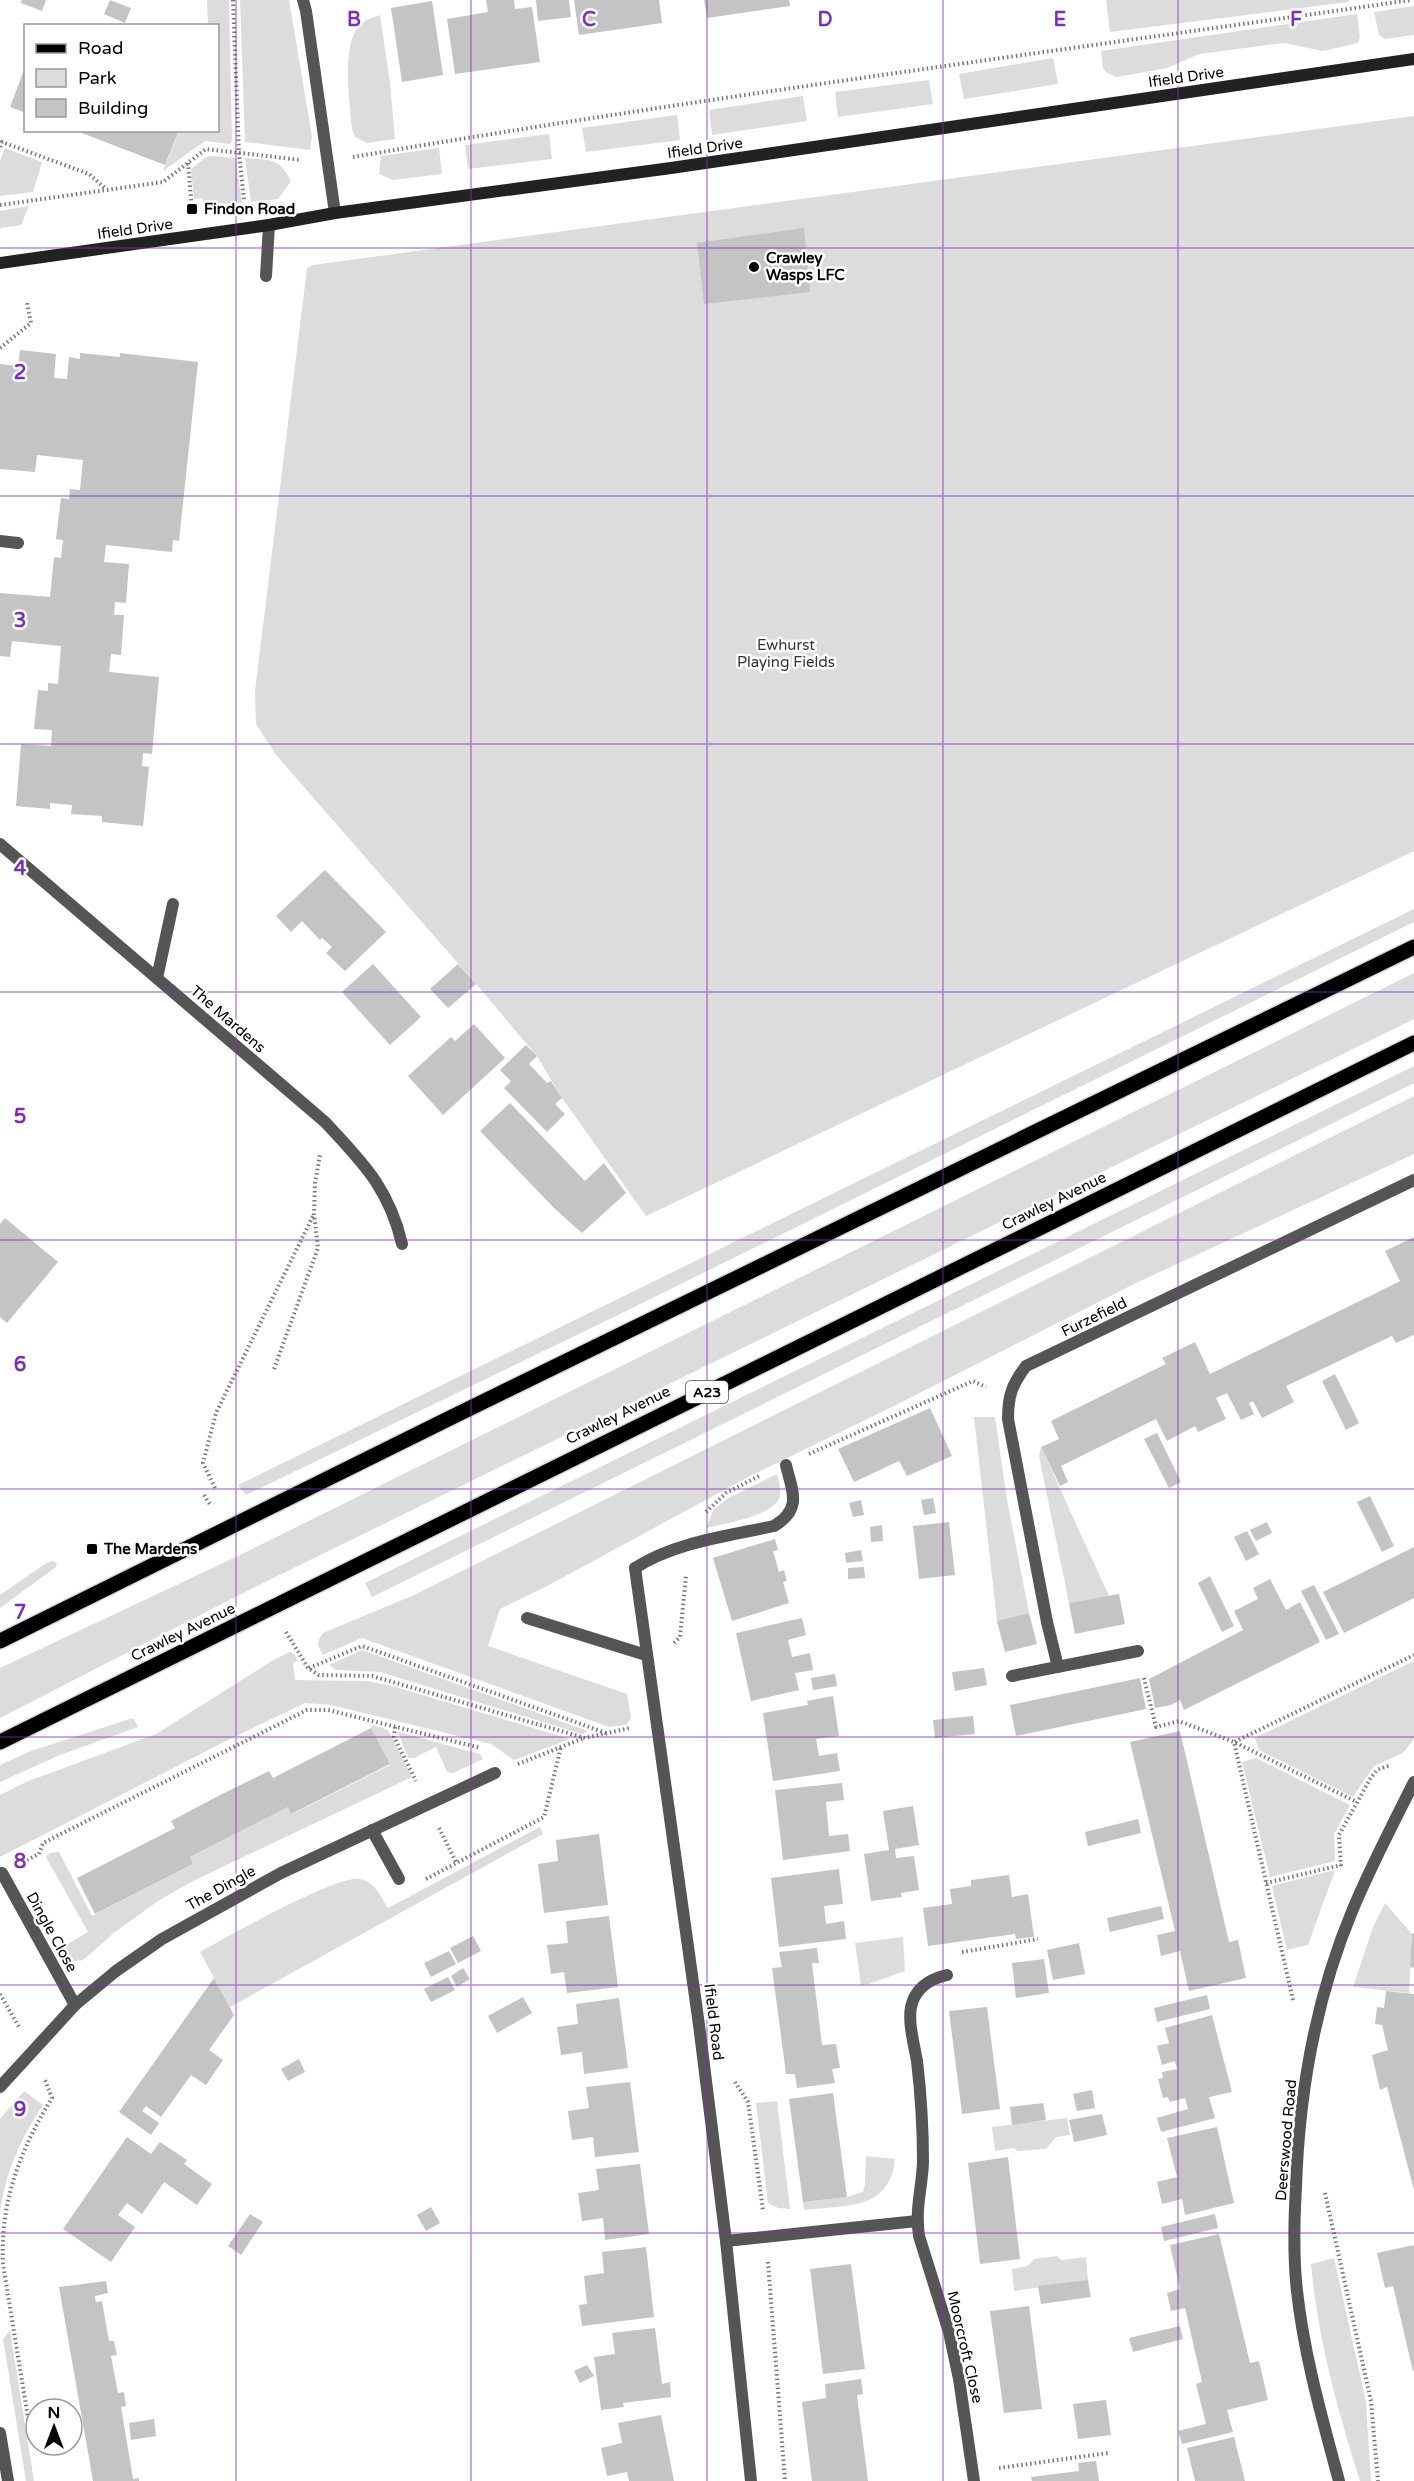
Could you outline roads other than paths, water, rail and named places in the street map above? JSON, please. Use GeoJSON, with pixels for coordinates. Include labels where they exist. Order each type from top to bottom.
{"type":"FeatureCollection","features":[{"type":"Feature","properties":{"kind":"main road"},"geometry":{"type":"LineString","coordinates":[[0,1641],[448,1419],[1414,947]]}},
{"type":"Feature","properties":{"kind":"main road","name":"Crawley Avenue"},"geometry":{"type":"LineString","coordinates":[[0,1742],[1414,1043]]}},
{"type":"Feature","properties":{"kind":"street"},"geometry":{"type":"LineString","coordinates":[[303,0],[335,213]]}},
{"type":"Feature","properties":{"kind":"street","name":"Ifield Drive"},"geometry":{"type":"LineString","coordinates":[[0,263],[269,225],[335,213],[694,165],[1414,59]]}},
{"type":"Feature","properties":{"kind":"street"},"geometry":{"type":"LineString","coordinates":[[266,276],[269,225]]}},
{"type":"Feature","properties":{"kind":"street"},"geometry":{"type":"LineString","coordinates":[[0,541],[18,543]]}},
{"type":"Feature","properties":{"kind":"street","name":"The Mardens"},"geometry":{"type":"LineString","coordinates":[[0,844],[325,1122],[368,1169],[381,1187],[391,1206],[402,1244]]}},
{"type":"Feature","properties":{"kind":"street"},"geometry":{"type":"LineString","coordinates":[[157,978],[173,904]]}},
{"type":"Feature","properties":{"kind":"street","name":"Furzefield"},"geometry":{"type":"LineString","coordinates":[[1058,1667],[1011,1441],[1008,1399],[1015,1381],[1026,1366],[1414,1180]]}},
{"type":"Feature","properties":{"kind":"street","name":"Ifield Road"},"geometry":{"type":"LineString","coordinates":[[751,2481],[726,2241],[698,2014],[662,1751],[645,1655],[635,1568],[650,1558],[691,1545],[774,1526],[785,1520],[792,1510],[794,1500],[786,1465]]}},
{"type":"Feature","properties":{"kind":"street"},"geometry":{"type":"LineString","coordinates":[[527,1618],[645,1655]]}},
{"type":"Feature","properties":{"kind":"street"},"geometry":{"type":"LineString","coordinates":[[1012,1676],[1138,1651]]}},
{"type":"Feature","properties":{"kind":"street","name":"The Dingle"},"geometry":{"type":"LineString","coordinates":[[0,2087],[75,2005],[116,1971],[162,1939],[281,1873],[500,1771]]}},
{"type":"Feature","properties":{"kind":"street","name":"Deerswood Road"},"geometry":{"type":"LineString","coordinates":[[1339,2481],[1312,2377],[1297,2288],[1294,2232],[1301,2104],[1312,2042],[1338,1951],[1353,1910],[1414,1782]]}},
{"type":"Feature","properties":{"kind":"street"},"geometry":{"type":"LineString","coordinates":[[372,1830],[399,1879]]}},
{"type":"Feature","properties":{"kind":"street","name":"Dingle Close"},"geometry":{"type":"LineString","coordinates":[[2,1874],[75,2005]]}},
{"type":"Feature","properties":{"kind":"street","name":"Moorcroft Close"},"geometry":{"type":"LineString","coordinates":[[947,1975],[931,1979],[916,1996],[911,2006],[920,2085],[923,2164],[917,2221],[919,2236],[950,2332],[974,2476]]}},
{"type":"Feature","properties":{"kind":"street"},"geometry":{"type":"LineString","coordinates":[[726,2241],[917,2221]]}},
{"type":"Feature","properties":{"kind":"street"},"geometry":{"type":"LineString","coordinates":[[0,2433],[8,2481]]}},
{"type":"Feature","properties":{"kind":"place","name":"Findon Road"},"geometry":{"type":"Point","coordinates":[192,209]}},
{"type":"Feature","properties":{"kind":"place","name":"Crawley Wasps LFC"},"geometry":{"type":"Point","coordinates":[754,267]}},
{"type":"Feature","properties":{"kind":"place","name":"The Mardens"},"geometry":{"type":"Point","coordinates":[92,1549]}},
{"type":"Feature","properties":{"kind":"park label","name":"Ewhurst Playing Fields"},"geometry":{"type":"Point","coordinates":[786,654]}}]}
